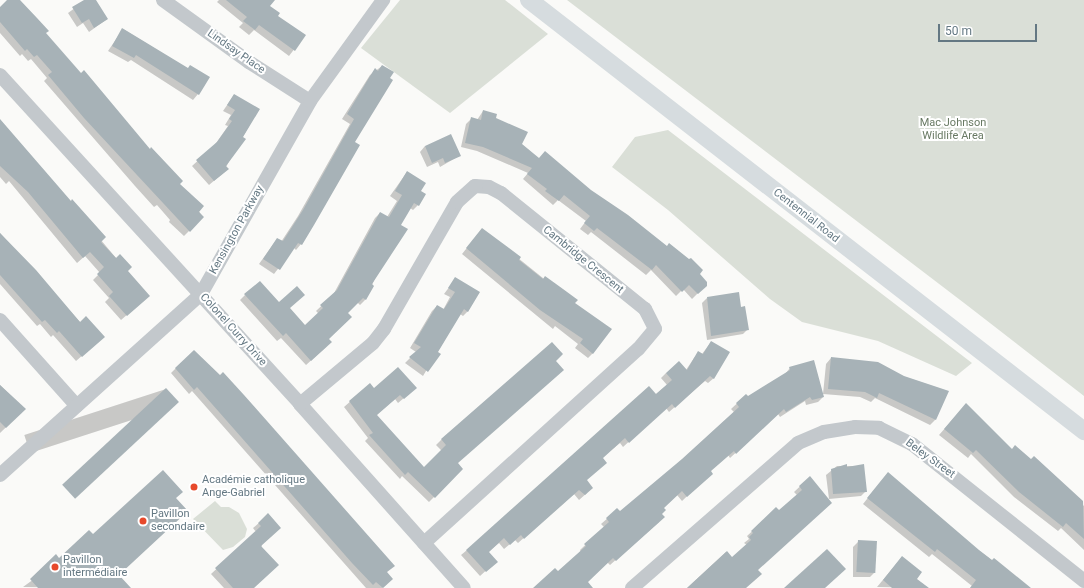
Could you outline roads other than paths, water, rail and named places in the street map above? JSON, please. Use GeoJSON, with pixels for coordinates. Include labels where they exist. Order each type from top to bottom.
{"type":"FeatureCollection","features":[{"type":"Feature","properties":{"kind":"main road","name":"Centennial Road"},"geometry":{"type":"LineString","coordinates":[[529,0],[1084,431]]}},
{"type":"Feature","properties":{"kind":"street","name":"Lindsay Place"},"geometry":{"type":"LineString","coordinates":[[163,0],[249,62],[310,101]]}},
{"type":"Feature","properties":{"kind":"street","name":"Kensington Parkway"},"geometry":{"type":"LineString","coordinates":[[0,475],[201,294],[310,101],[383,0]]}},
{"type":"Feature","properties":{"kind":"street","name":"Colonel Curry Drive"},"geometry":{"type":"LineString","coordinates":[[0,75],[201,294],[464,588]]}},
{"type":"Feature","properties":{"kind":"street","name":"Cambridge Crescent"},"geometry":{"type":"LineString","coordinates":[[300,404],[376,338],[457,202],[475,186],[489,187],[501,193],[645,309],[655,329],[638,349],[424,543]]}},
{"type":"Feature","properties":{"kind":"street"},"geometry":{"type":"LineString","coordinates":[[0,320],[77,406]]}},
{"type":"Feature","properties":{"kind":"street","name":"Beley Street"},"geometry":{"type":"LineString","coordinates":[[632,588],[798,443],[824,432],[855,427],[879,428],[912,444],[1084,581]]}},
{"type":"Feature","properties":{"kind":"place","name":"Académie catholique Ange-Gabriel"},"geometry":{"type":"Point","coordinates":[194,487]}},
{"type":"Feature","properties":{"kind":"place","name":"Pavillon secondaire"},"geometry":{"type":"Point","coordinates":[143,521]}},
{"type":"Feature","properties":{"kind":"place","name":"Pavillon intermédiaire"},"geometry":{"type":"Point","coordinates":[55,567]}},
{"type":"Feature","properties":{"kind":"park label","name":"Mac Johnson Wildlife Area"},"geometry":{"type":"Point","coordinates":[953,130]}}]}
